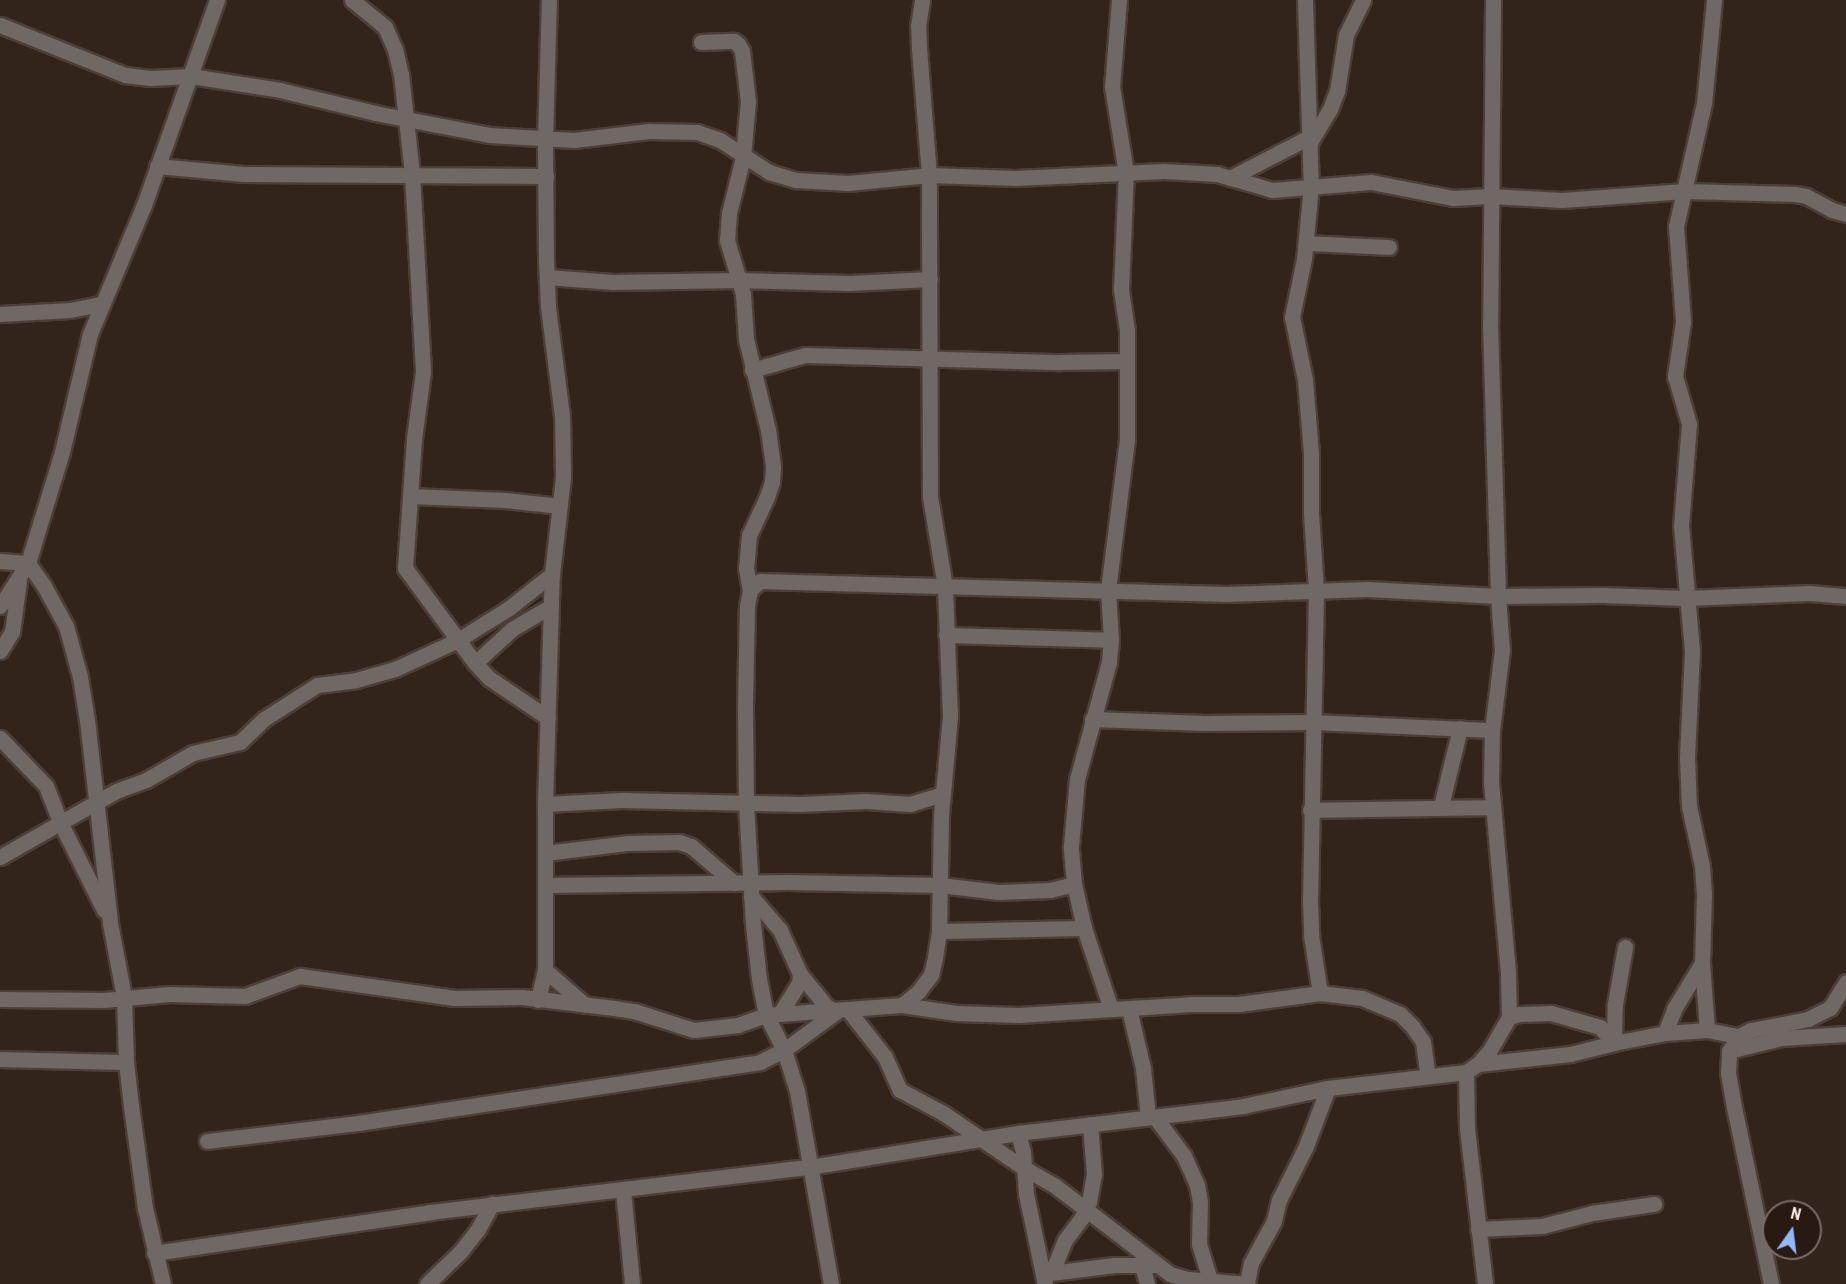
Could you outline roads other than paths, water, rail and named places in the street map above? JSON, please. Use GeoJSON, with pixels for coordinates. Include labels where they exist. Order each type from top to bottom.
{"type":"FeatureCollection","features":[{"type":"Feature","properties":{"kind":"street"},"geometry":{"type":"LineString","coordinates":[[0,651],[12,632],[14,605],[62,452],[90,334],[157,166],[217,0]]}},
{"type":"Feature","properties":{"kind":"street"},"geometry":{"type":"LineString","coordinates":[[352,0],[385,27],[395,50],[401,74],[404,118],[412,174],[423,372],[414,439],[405,568],[429,604],[489,678],[548,718]]}},
{"type":"Feature","properties":{"kind":"street"},"geometry":{"type":"LineString","coordinates":[[538,1000],[545,970],[545,804],[552,574],[563,477],[562,416],[547,277],[545,140],[549,0]]}},
{"type":"Feature","properties":{"kind":"street"},"geometry":{"type":"LineString","coordinates":[[902,1005],[918,992],[931,975],[939,931],[943,794],[950,717],[945,587],[930,496],[929,175],[919,49],[921,0]]}},
{"type":"Feature","properties":{"kind":"street"},"geometry":{"type":"LineString","coordinates":[[1111,1009],[1084,928],[1074,884],[1071,846],[1073,802],[1092,719],[1103,686],[1111,640],[1108,590],[1126,464],[1127,330],[1121,290],[1126,173],[1112,87],[1119,0]]}},
{"type":"Feature","properties":{"kind":"street"},"geometry":{"type":"LineString","coordinates":[[1305,0],[1311,186],[1306,243],[1292,317],[1310,417],[1316,591],[1310,810],[1311,935],[1320,993]]}},
{"type":"Feature","properties":{"kind":"street"},"geometry":{"type":"LineString","coordinates":[[1230,178],[1309,141],[1330,110],[1337,91],[1346,35],[1363,0]]}},
{"type":"Feature","properties":{"kind":"street"},"geometry":{"type":"LineString","coordinates":[[1485,1284],[1467,1128],[1472,1068],[1491,1050],[1509,1017],[1506,941],[1491,807],[1492,730],[1502,650],[1498,596],[1490,324],[1493,0]]}},
{"type":"Feature","properties":{"kind":"street"},"geometry":{"type":"LineString","coordinates":[[1707,1030],[1702,963],[1704,894],[1689,796],[1688,712],[1692,651],[1681,525],[1689,424],[1675,376],[1683,322],[1676,226],[1709,74],[1714,0]]}},
{"type":"Feature","properties":{"kind":"street"},"geometry":{"type":"LineString","coordinates":[[0,25],[125,75],[150,78],[190,76],[280,90],[489,135],[545,140],[685,131],[720,140],[769,172],[812,182],[848,183],[929,175],[1015,178],[1174,172],[1230,178],[1272,190],[1371,182],[1453,198],[1491,196],[1562,200],[1684,191],[1795,194],[1806,196],[1832,210],[1846,214]]}},
{"type":"Feature","properties":{"kind":"street"},"geometry":{"type":"LineString","coordinates":[[700,42],[734,41],[742,51],[748,101],[743,157],[729,213],[729,254],[746,311],[746,339],[768,430],[773,467],[772,482],[749,535],[746,568],[750,590],[747,618],[746,803],[751,889],[759,979],[773,1014],[797,1091],[831,1284]]}},
{"type":"Feature","properties":{"kind":"street"},"geometry":{"type":"LineString","coordinates":[[157,166],[244,174],[546,176]]}},
{"type":"Feature","properties":{"kind":"street"},"geometry":{"type":"LineString","coordinates":[[1306,243],[1389,246]]}},
{"type":"Feature","properties":{"kind":"street"},"geometry":{"type":"LineString","coordinates":[[547,277],[613,282],[738,280],[850,283],[930,279]]}},
{"type":"Feature","properties":{"kind":"street"},"geometry":{"type":"LineString","coordinates":[[0,314],[70,310],[102,304]]}},
{"type":"Feature","properties":{"kind":"street"},"geometry":{"type":"LineString","coordinates":[[752,370],[805,355],[1061,362],[1126,361]]}},
{"type":"Feature","properties":{"kind":"street"},"geometry":{"type":"LineString","coordinates":[[411,496],[505,500],[560,506]]}},
{"type":"Feature","properties":{"kind":"street"},"geometry":{"type":"LineString","coordinates":[[0,561],[24,568],[59,611],[71,643],[87,720],[110,922],[124,997],[126,1062],[154,1253],[163,1284]]}},
{"type":"Feature","properties":{"kind":"street"},"geometry":{"type":"LineString","coordinates":[[0,606],[24,568]]}},
{"type":"Feature","properties":{"kind":"street"},"geometry":{"type":"LineString","coordinates":[[0,857],[193,753],[240,742],[272,714],[317,685],[356,680],[395,669],[458,639],[525,597],[552,574]]}},
{"type":"Feature","properties":{"kind":"street"},"geometry":{"type":"LineString","coordinates":[[750,590],[760,581],[1226,594],[1367,589],[1498,596],[1603,595],[1686,598],[1810,593],[1846,596]]}},
{"type":"Feature","properties":{"kind":"street"},"geometry":{"type":"LineString","coordinates":[[475,663],[512,629],[551,606]]}},
{"type":"Feature","properties":{"kind":"street"},"geometry":{"type":"LineString","coordinates":[[946,635],[1111,640]]}},
{"type":"Feature","properties":{"kind":"street"},"geometry":{"type":"LineString","coordinates":[[1092,719],[1204,723],[1313,722],[1492,730]]}},
{"type":"Feature","properties":{"kind":"street"},"geometry":{"type":"LineString","coordinates":[[1441,806],[1460,728]]}},
{"type":"Feature","properties":{"kind":"street"},"geometry":{"type":"LineString","coordinates":[[0,738],[46,786],[61,824],[110,922]]}},
{"type":"Feature","properties":{"kind":"street"},"geometry":{"type":"LineString","coordinates":[[545,804],[594,800],[746,803],[866,801],[910,804],[943,794]]}},
{"type":"Feature","properties":{"kind":"street"},"geometry":{"type":"LineString","coordinates":[[1310,810],[1441,806],[1491,807]]}},
{"type":"Feature","properties":{"kind":"street"},"geometry":{"type":"LineString","coordinates":[[545,852],[628,843],[679,842],[691,846],[734,883]]}},
{"type":"Feature","properties":{"kind":"street"},"geometry":{"type":"LineString","coordinates":[[545,885],[734,883],[751,889],[940,885],[999,892],[1028,892],[1074,884]]}},
{"type":"Feature","properties":{"kind":"street"},"geometry":{"type":"LineString","coordinates":[[751,889],[780,930],[800,974],[822,1002],[842,1011],[885,1057],[900,1090],[984,1139],[1024,1168],[1054,1185],[1086,1211],[1127,1239],[1149,1265],[1178,1277],[1247,1284],[1251,1263],[1274,1221],[1282,1193],[1306,1146],[1328,1088]]}},
{"type":"Feature","properties":{"kind":"street"},"geometry":{"type":"LineString","coordinates":[[939,931],[1084,928]]}},
{"type":"Feature","properties":{"kind":"street"},"geometry":{"type":"LineString","coordinates":[[1614,1043],[1615,1004],[1625,947]]}},
{"type":"Feature","properties":{"kind":"street"},"geometry":{"type":"LineString","coordinates":[[1665,1033],[1674,1009],[1702,963]]}},
{"type":"Feature","properties":{"kind":"street"},"geometry":{"type":"LineString","coordinates":[[545,970],[585,1005]]}},
{"type":"Feature","properties":{"kind":"street"},"geometry":{"type":"LineString","coordinates":[[773,1014],[799,983],[800,974]]}},
{"type":"Feature","properties":{"kind":"street"},"geometry":{"type":"LineString","coordinates":[[0,999],[83,1000],[141,998],[169,994],[245,996],[300,976],[454,998],[522,997],[634,1011],[694,1030],[738,1025],[773,1014],[842,1011],[902,1005],[956,1013],[996,1014],[1192,1004],[1239,1004],[1320,993],[1362,998],[1400,1014],[1423,1042],[1428,1076]]}},
{"type":"Feature","properties":{"kind":"street"},"geometry":{"type":"LineString","coordinates":[[1771,1284],[1732,1096],[1728,1073],[1729,1051],[1739,1036],[1751,1030],[1808,1019],[1830,1008],[1846,984]]}},
{"type":"Feature","properties":{"kind":"street"},"geometry":{"type":"LineString","coordinates":[[1129,1009],[1152,1117],[1184,1156],[1197,1185],[1200,1202],[1199,1244],[1210,1280]]}},
{"type":"Feature","properties":{"kind":"street"},"geometry":{"type":"LineString","coordinates":[[207,1141],[358,1123],[746,1066],[784,1050],[842,1011]]}},
{"type":"Feature","properties":{"kind":"street"},"geometry":{"type":"LineString","coordinates":[[1509,1017],[1519,1014],[1551,1013],[1573,1018],[1600,1027],[1614,1043]]}},
{"type":"Feature","properties":{"kind":"street"},"geometry":{"type":"LineString","coordinates":[[154,1253],[492,1204],[810,1167],[1018,1133],[1243,1106],[1328,1088],[1428,1076],[1570,1054],[1665,1033],[1707,1030],[1739,1036]]}},
{"type":"Feature","properties":{"kind":"street"},"geometry":{"type":"LineString","coordinates":[[1729,1051],[1781,1038],[1846,1034]]}},
{"type":"Feature","properties":{"kind":"street"},"geometry":{"type":"LineString","coordinates":[[0,1059],[126,1062]]}},
{"type":"Feature","properties":{"kind":"street"},"geometry":{"type":"LineString","coordinates":[[1047,1277],[1065,1240],[1086,1211],[1094,1174],[1090,1124]]}},
{"type":"Feature","properties":{"kind":"street"},"geometry":{"type":"LineString","coordinates":[[1018,1133],[1026,1194],[1047,1277]]}},
{"type":"Feature","properties":{"kind":"street"},"geometry":{"type":"LineString","coordinates":[[623,1190],[632,1284]]}},
{"type":"Feature","properties":{"kind":"street"},"geometry":{"type":"LineString","coordinates":[[427,1284],[461,1251],[478,1229],[492,1204]]}},
{"type":"Feature","properties":{"kind":"street"},"geometry":{"type":"LineString","coordinates":[[1478,1230],[1542,1226],[1592,1213],[1654,1204]]}},
{"type":"Feature","properties":{"kind":"street"},"geometry":{"type":"LineString","coordinates":[[1047,1277],[1149,1265]]}},
{"type":"Feature","properties":{"kind":"street"},"geometry":{"type":"LineString","coordinates":[[1147,1284],[1149,1265]]}}]}
